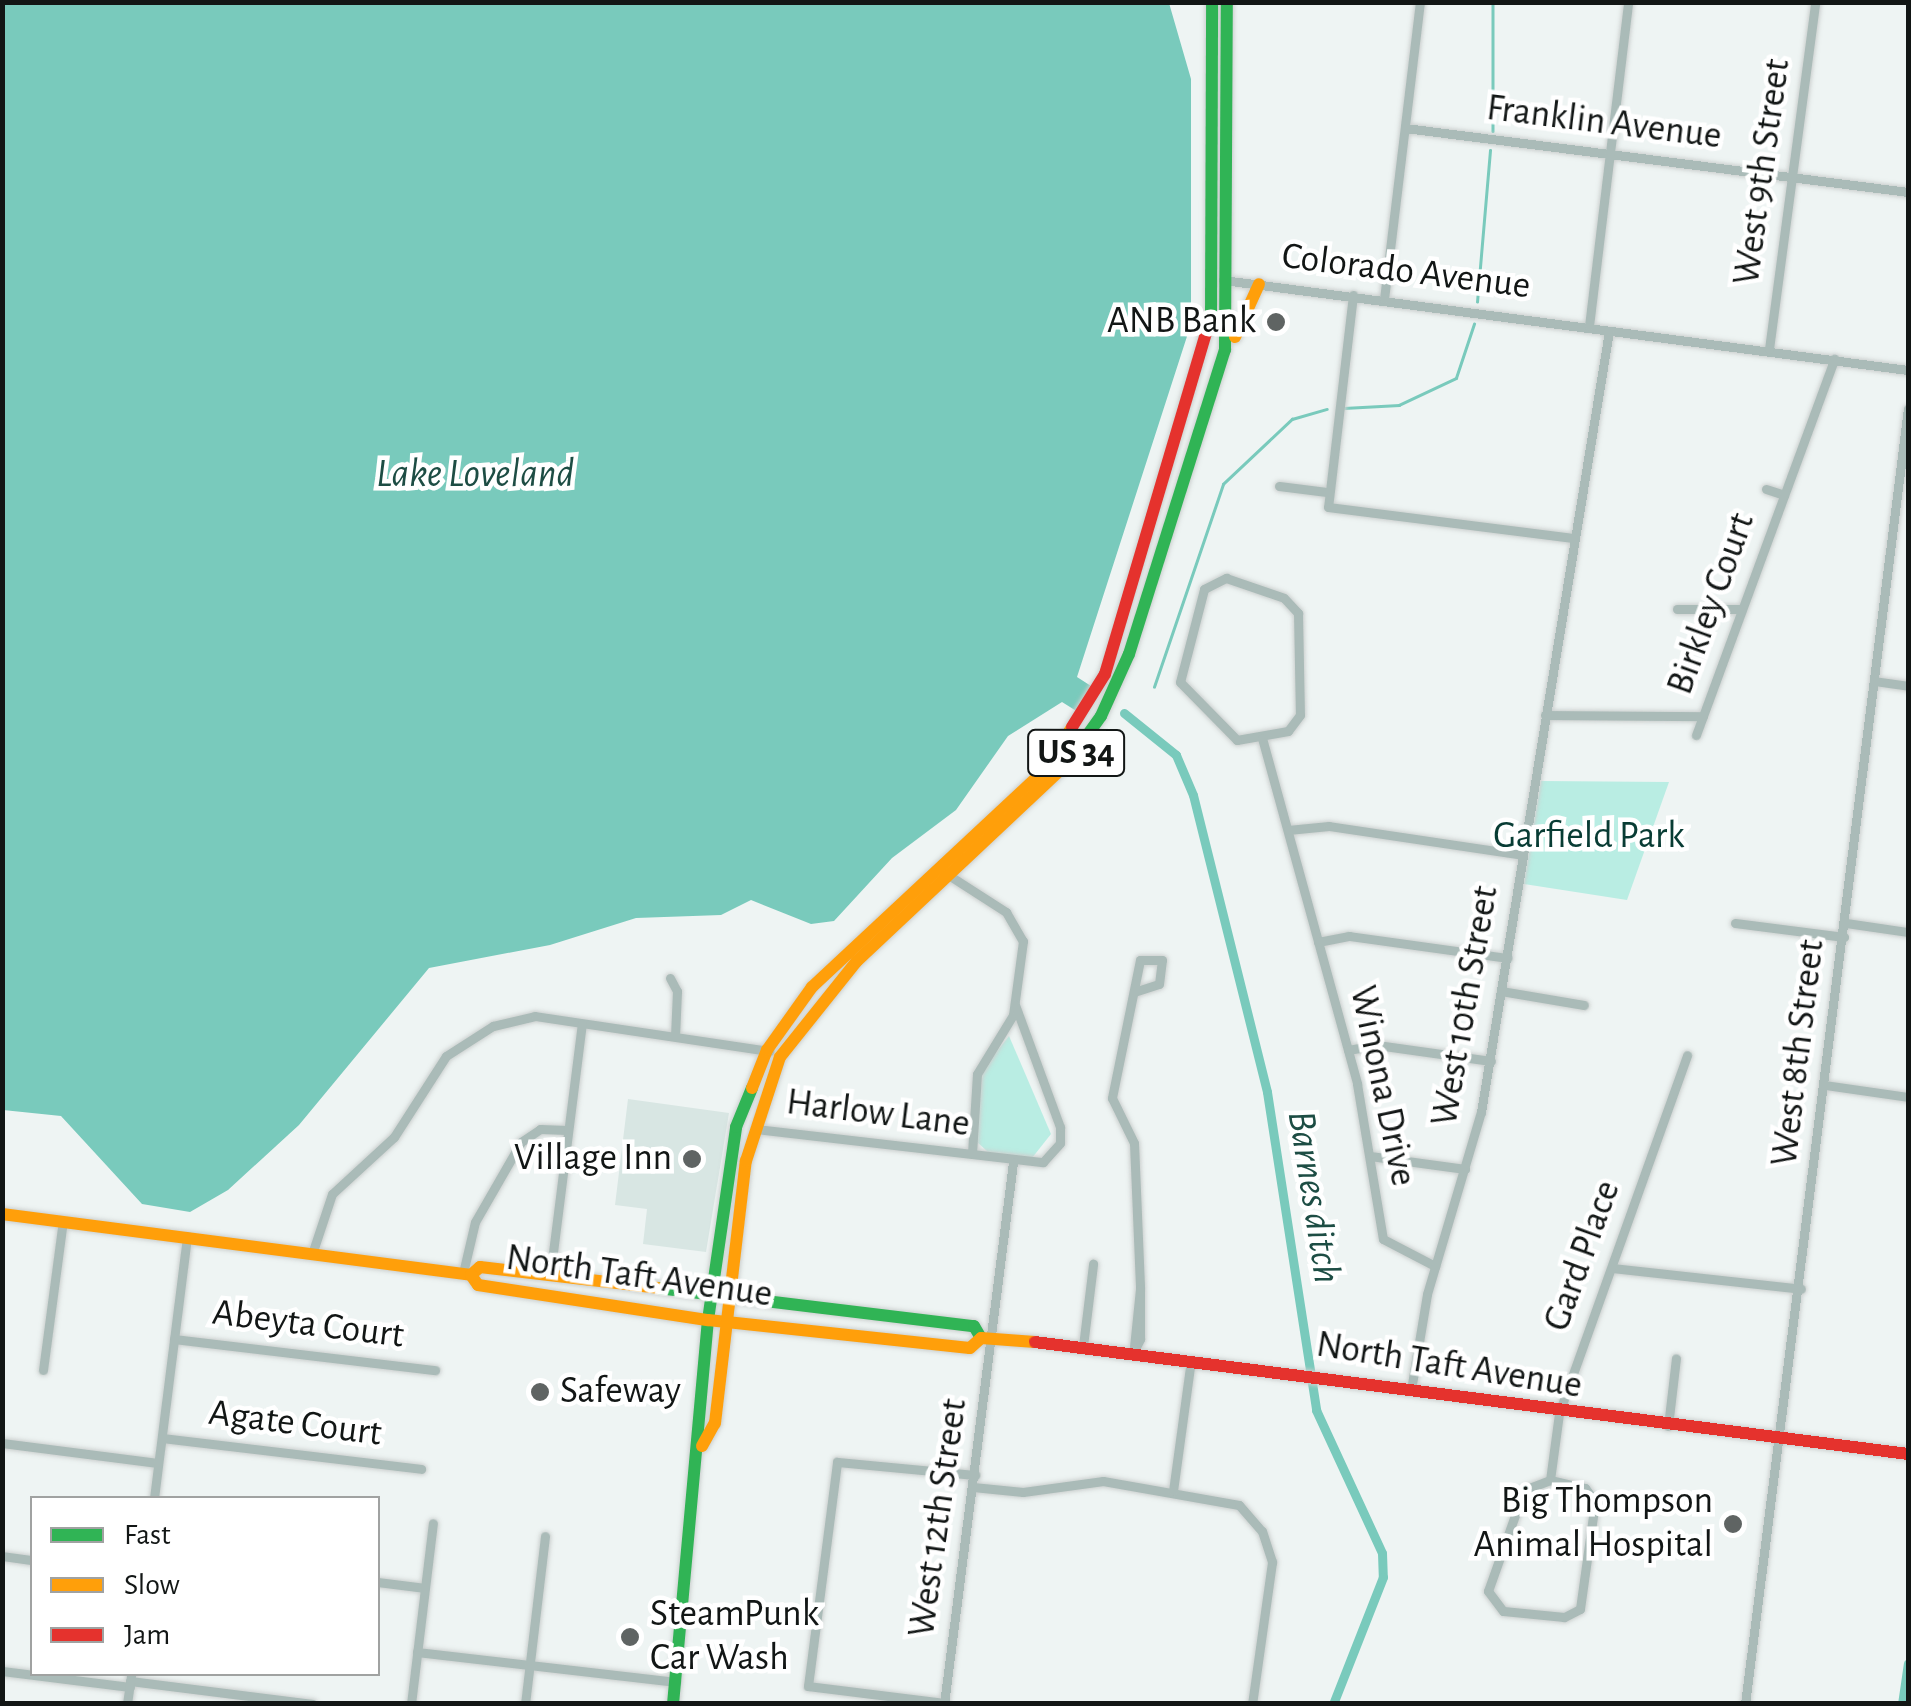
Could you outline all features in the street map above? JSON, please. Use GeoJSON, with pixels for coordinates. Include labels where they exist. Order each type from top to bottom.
{"type":"FeatureCollection","features":[{"type":"Feature","properties":{"kind":"main road","name":"US 34"},"geometry":{"type":"LineString","coordinates":[[944,872],[1046,769],[1092,700],[1196,392],[1216,279],[1212,2]]}},
{"type":"Feature","properties":{"kind":"main road","name":"US 34"},"geometry":{"type":"LineString","coordinates":[[673,1704],[702,1446],[708,1320],[736,1126],[774,1053],[836,960],[1034,804],[1101,716],[1129,654],[1224,354],[1231,280],[1228,2]]}},
{"type":"Feature","properties":{"kind":"main road"},"geometry":{"type":"LineString","coordinates":[[1224,354],[1259,284]]}},
{"type":"Feature","properties":{"kind":"main road","name":"US 34"},"geometry":{"type":"LineString","coordinates":[[702,1446],[715,1423],[754,1128],[774,1053]]}},
{"type":"Feature","properties":{"kind":"main road","name":"North Taft Avenue"},"geometry":{"type":"LineString","coordinates":[[2,1214],[467,1274],[478,1285],[708,1320],[970,1348],[986,1339],[1134,1350],[1668,1428],[1908,1454]]}},
{"type":"Feature","properties":{"kind":"main road","name":"North Taft Avenue"},"geometry":{"type":"LineString","coordinates":[[467,1274],[480,1267],[711,1298],[974,1326],[986,1339]]}},
{"type":"Feature","properties":{"kind":"street"},"geometry":{"type":"LineString","coordinates":[[1384,299],[1420,2]]}},
{"type":"Feature","properties":{"kind":"street"},"geometry":{"type":"LineString","coordinates":[[1589,326],[1628,2]]}},
{"type":"Feature","properties":{"kind":"street","name":"West 9th Street"},"geometry":{"type":"LineString","coordinates":[[1769,349],[1816,2]]}},
{"type":"Feature","properties":{"kind":"street","name":"Franklin Avenue"},"geometry":{"type":"LineString","coordinates":[[1405,128],[1908,192]]}},
{"type":"Feature","properties":{"kind":"street","name":"Colorado Avenue"},"geometry":{"type":"LineString","coordinates":[[1216,279],[1609,330]]}},
{"type":"Feature","properties":{"kind":"street"},"geometry":{"type":"LineString","coordinates":[[1354,295],[1327,492],[1332,510],[1395,514],[1575,538]]}},
{"type":"Feature","properties":{"kind":"street"},"geometry":{"type":"LineString","coordinates":[[1609,330],[1908,370]]}},
{"type":"Feature","properties":{"kind":"street","name":"West 10th Street"},"geometry":{"type":"LineString","coordinates":[[1411,1390],[1435,1266],[1466,1169],[1490,1061],[1609,330]]}},
{"type":"Feature","properties":{"kind":"street","name":"Birkley Court"},"geometry":{"type":"LineString","coordinates":[[1696,735],[1834,359]]}},
{"type":"Feature","properties":{"kind":"street","name":"West 8th Street"},"geometry":{"type":"LineString","coordinates":[[1745,1704],[1783,1443],[1908,410]]}},
{"type":"Feature","properties":{"kind":"street"},"geometry":{"type":"LineString","coordinates":[[1278,486],[1327,492]]}},
{"type":"Feature","properties":{"kind":"street","name":"Birkley Court"},"geometry":{"type":"LineString","coordinates":[[1766,489],[1784,495]]}},
{"type":"Feature","properties":{"kind":"street"},"geometry":{"type":"LineString","coordinates":[[1214,580],[1284,598],[1298,612],[1300,716],[1288,731],[1262,738],[1232,737],[1178,676],[1204,589],[1214,580]]}},
{"type":"Feature","properties":{"kind":"street"},"geometry":{"type":"LineString","coordinates":[[1677,609],[1741,609]]}},
{"type":"Feature","properties":{"kind":"street"},"geometry":{"type":"LineString","coordinates":[[1874,680],[1908,686]]}},
{"type":"Feature","properties":{"kind":"street"},"geometry":{"type":"LineString","coordinates":[[1545,715],[1703,716]]}},
{"type":"Feature","properties":{"kind":"street","name":"Winona Drive"},"geometry":{"type":"LineString","coordinates":[[1262,738],[1348,1050],[1386,1244],[1435,1266]]}},
{"type":"Feature","properties":{"kind":"street"},"geometry":{"type":"LineString","coordinates":[[1288,830],[1320,825],[1523,855]]}},
{"type":"Feature","properties":{"kind":"street"},"geometry":{"type":"LineString","coordinates":[[944,872],[1006,912],[1022,932],[1014,1005],[977,1074],[972,1154]]}},
{"type":"Feature","properties":{"kind":"street"},"geometry":{"type":"LineString","coordinates":[[1735,922],[1844,936]]}},
{"type":"Feature","properties":{"kind":"street"},"geometry":{"type":"LineString","coordinates":[[1846,923],[1908,932]]}},
{"type":"Feature","properties":{"kind":"street"},"geometry":{"type":"LineString","coordinates":[[1318,942],[1348,936],[1506,958]]}},
{"type":"Feature","properties":{"kind":"street"},"geometry":{"type":"LineString","coordinates":[[670,978],[677,991],[676,1036]]}},
{"type":"Feature","properties":{"kind":"street"},"geometry":{"type":"LineString","coordinates":[[1502,991],[1584,1005]]}},
{"type":"Feature","properties":{"kind":"street"},"geometry":{"type":"LineString","coordinates":[[1134,992],[1112,1098],[1134,1143],[1140,1290],[1134,1350]]}},
{"type":"Feature","properties":{"kind":"street"},"geometry":{"type":"LineString","coordinates":[[1012,1162],[1044,1162],[1061,1136],[1014,1005]]}},
{"type":"Feature","properties":{"kind":"street"},"geometry":{"type":"LineString","coordinates":[[312,1251],[327,1200],[394,1137],[446,1056],[523,1016],[774,1053]]}},
{"type":"Feature","properties":{"kind":"street"},"geometry":{"type":"LineString","coordinates":[[550,1276],[582,1024]]}},
{"type":"Feature","properties":{"kind":"street"},"geometry":{"type":"LineString","coordinates":[[1348,1050],[1377,1045],[1490,1061]]}},
{"type":"Feature","properties":{"kind":"street","name":"Gard Place"},"geometry":{"type":"LineString","coordinates":[[1550,1480],[1559,1413],[1687,1055]]}},
{"type":"Feature","properties":{"kind":"street"},"geometry":{"type":"LineString","coordinates":[[1825,1085],[1908,1096]]}},
{"type":"Feature","properties":{"kind":"street","name":"Harlow Lane"},"geometry":{"type":"LineString","coordinates":[[736,1126],[1012,1162]]}},
{"type":"Feature","properties":{"kind":"street"},"geometry":{"type":"LineString","coordinates":[[467,1274],[475,1222],[522,1142],[540,1129],[568,1130]]}},
{"type":"Feature","properties":{"kind":"street"},"geometry":{"type":"LineString","coordinates":[[1370,1156],[1466,1169]]}},
{"type":"Feature","properties":{"kind":"street","name":"West 12th Street"},"geometry":{"type":"LineString","coordinates":[[944,1703],[975,1475],[986,1339],[1012,1162]]}},
{"type":"Feature","properties":{"kind":"street"},"geometry":{"type":"LineString","coordinates":[[44,1370],[64,1221]]}},
{"type":"Feature","properties":{"kind":"street"},"geometry":{"type":"LineString","coordinates":[[154,1496],[188,1236]]}},
{"type":"Feature","properties":{"kind":"street"},"geometry":{"type":"LineString","coordinates":[[1083,1346],[1093,1264]]}},
{"type":"Feature","properties":{"kind":"street"},"geometry":{"type":"LineString","coordinates":[[1612,1268],[1801,1289]]}},
{"type":"Feature","properties":{"kind":"street","name":"Abeyta Court"},"geometry":{"type":"LineString","coordinates":[[174,1339],[435,1370]]}},
{"type":"Feature","properties":{"kind":"street"},"geometry":{"type":"LineString","coordinates":[[1668,1428],[1676,1358]]}},
{"type":"Feature","properties":{"kind":"street"},"geometry":{"type":"LineString","coordinates":[[1173,1491],[1190,1360]]}},
{"type":"Feature","properties":{"kind":"street","name":"Agate Court"},"geometry":{"type":"LineString","coordinates":[[162,1438],[422,1469]]}},
{"type":"Feature","properties":{"kind":"street","name":"Agate Court"},"geometry":{"type":"LineString","coordinates":[[2,1443],[158,1463]]}},
{"type":"Feature","properties":{"kind":"street"},"geometry":{"type":"LineString","coordinates":[[944,1703],[808,1686],[837,1462],[891,1463],[975,1475]]}},
{"type":"Feature","properties":{"kind":"street"},"geometry":{"type":"LineString","coordinates":[[1550,1480],[1585,1488],[1595,1502],[1580,1609],[1564,1617],[1503,1611],[1488,1591],[1524,1490],[1550,1480]]}},
{"type":"Feature","properties":{"kind":"street"},"geometry":{"type":"LineString","coordinates":[[973,1487],[1023,1492],[1093,1481],[1239,1504],[1268,1544],[1272,1586],[1252,1704]]}},
{"type":"Feature","properties":{"kind":"street"},"geometry":{"type":"LineString","coordinates":[[411,1704],[433,1524]]}},
{"type":"Feature","properties":{"kind":"street"},"geometry":{"type":"LineString","coordinates":[[525,1704],[545,1536]]}},
{"type":"Feature","properties":{"kind":"street"},"geometry":{"type":"LineString","coordinates":[[2,1556],[30,1560]]}},
{"type":"Feature","properties":{"kind":"street"},"geometry":{"type":"LineString","coordinates":[[380,1582],[425,1588]]}},
{"type":"Feature","properties":{"kind":"street"},"geometry":{"type":"LineString","coordinates":[[417,1652],[676,1682]]}},
{"type":"Feature","properties":{"kind":"street"},"geometry":{"type":"LineString","coordinates":[[2,1672],[30,1674]]}},
{"type":"Feature","properties":{"kind":"street"},"geometry":{"type":"LineString","coordinates":[[59,1676],[313,1704]]}},
{"type":"Feature","properties":{"kind":"street"},"geometry":{"type":"LineString","coordinates":[[128,1704],[130,1681]]}},
{"type":"Feature","properties":{"kind":"shaded area"},"geometry":{"type":"Polygon","coordinates":[[[628,1099],[729,1113],[706,1252],[643,1244],[647,1209],[615,1205],[628,1099]]]}},
{"type":"Feature","properties":{"kind":"green space","name":"Garfield Park"},"geometry":{"type":"Polygon","coordinates":[[[1541,781],[1669,782],[1627,900],[1524,884],[1541,781]]]}},
{"type":"Feature","properties":{"kind":"green space"},"geometry":{"type":"Polygon","coordinates":[[[1009,1036],[1051,1134],[1032,1158],[988,1152],[976,1141],[983,1069],[1009,1036]]]}},
{"type":"Feature","properties":{"kind":"water","name":"Lake Loveland"},"geometry":{"type":"Polygon","coordinates":[[[3,3],[1169,3],[1191,79],[1191,324],[1077,677],[1091,686],[1078,712],[1062,702],[1008,736],[956,810],[892,858],[834,921],[811,924],[751,900],[721,915],[636,918],[550,945],[429,968],[299,1125],[228,1190],[190,1212],[142,1204],[61,1116],[3,1110],[3,3]]]}},
{"type":"Feature","properties":{"kind":"waterway"},"geometry":{"type":"LineString","coordinates":[[1493,2],[1493,131]]}},
{"type":"Feature","properties":{"kind":"waterway"},"geometry":{"type":"LineString","coordinates":[[1477,302],[1490,151]]}},
{"type":"Feature","properties":{"kind":"waterway"},"geometry":{"type":"LineString","coordinates":[[1344,408],[1399,405],[1456,378],[1474,324]]}},
{"type":"Feature","properties":{"kind":"waterway"},"geometry":{"type":"LineString","coordinates":[[1154,687],[1223,484],[1292,419],[1327,409]]}},
{"type":"Feature","properties":{"kind":"waterway","name":"Barnes ditch"},"geometry":{"type":"LineString","coordinates":[[1124,713],[1176,755],[1193,795],[1267,1092],[1316,1410],[1382,1553],[1383,1577],[1333,1704]]}},
{"type":"Feature","properties":{"kind":"waterway"},"geometry":{"type":"LineString","coordinates":[[1902,1704],[1908,1663]]}},
{"type":"Feature","properties":{"kind":"traffic: fast"},"geometry":{"type":"LineString","coordinates":[[1211,316],[1212,2]]}},
{"type":"Feature","properties":{"kind":"traffic: fast"},"geometry":{"type":"LineString","coordinates":[[1066,765],[1101,716],[1129,654],[1225,350],[1227,2]]}},
{"type":"Feature","properties":{"kind":"traffic: fast"},"geometry":{"type":"LineString","coordinates":[[673,1704],[708,1320],[736,1127],[752,1088]]}},
{"type":"Feature","properties":{"kind":"traffic: fast"},"geometry":{"type":"LineString","coordinates":[[658,1288],[974,1326],[981,1338]]}},
{"type":"Feature","properties":{"kind":"traffic: slow"},"geometry":{"type":"LineString","coordinates":[[1235,337],[1259,284]]}},
{"type":"Feature","properties":{"kind":"traffic: slow"},"geometry":{"type":"LineString","coordinates":[[752,1088],[767,1050],[812,987],[1046,769],[1072,727]]}},
{"type":"Feature","properties":{"kind":"traffic: slow"},"geometry":{"type":"LineString","coordinates":[[702,1446],[715,1423],[746,1161],[780,1057],[857,961],[1066,765]]}},
{"type":"Feature","properties":{"kind":"traffic: slow"},"geometry":{"type":"LineString","coordinates":[[2,1214],[471,1275],[480,1267],[658,1288]]}},
{"type":"Feature","properties":{"kind":"traffic: slow"},"geometry":{"type":"LineString","coordinates":[[471,1275],[478,1285],[708,1320],[970,1348],[981,1338],[1035,1342]]}},
{"type":"Feature","properties":{"kind":"traffic: jam"},"geometry":{"type":"LineString","coordinates":[[1072,727],[1105,674],[1211,316]]}},
{"type":"Feature","properties":{"kind":"traffic: jam"},"geometry":{"type":"LineString","coordinates":[[1035,1342],[1908,1454]]}},
{"type":"Feature","properties":{"kind":"place","name":"ANB Bank"},"geometry":{"type":"Point","coordinates":[1276,322]}},
{"type":"Feature","properties":{"kind":"place","name":"Village Inn"},"geometry":{"type":"Point","coordinates":[692,1159]}},
{"type":"Feature","properties":{"kind":"place","name":"Safeway"},"geometry":{"type":"Point","coordinates":[540,1392]}},
{"type":"Feature","properties":{"kind":"place","name":"Big Thompson Animal Hospital"},"geometry":{"type":"Point","coordinates":[1733,1524]}},
{"type":"Feature","properties":{"kind":"place","name":"SteamPunk Car Wash"},"geometry":{"type":"Point","coordinates":[630,1637]}}]}
